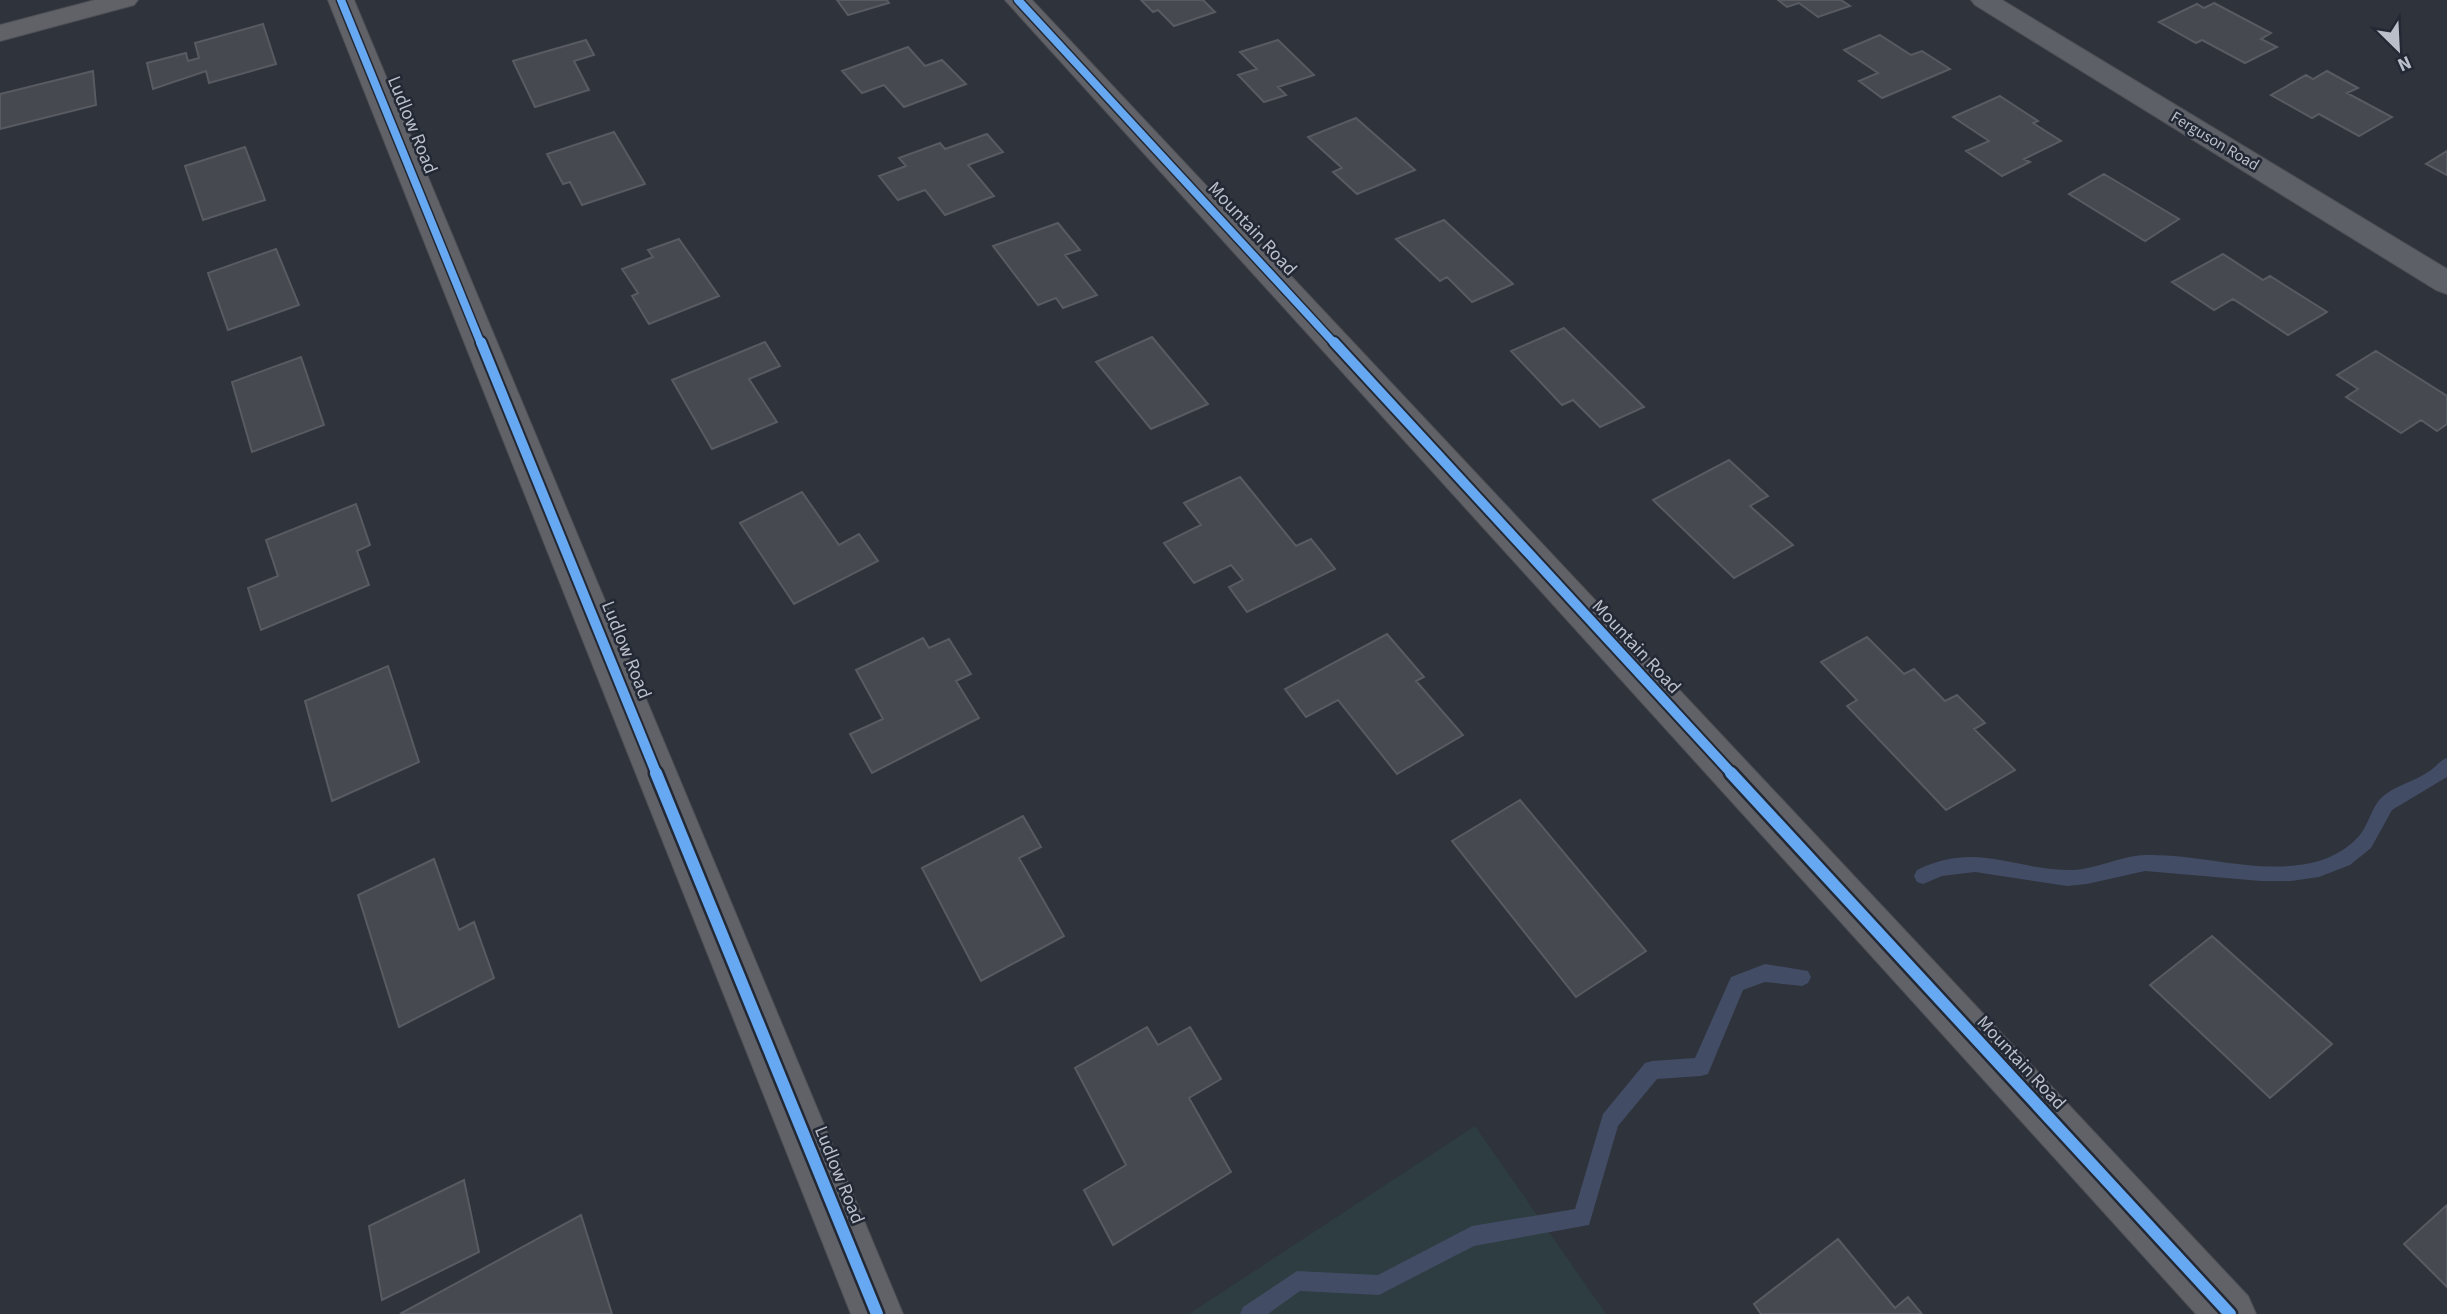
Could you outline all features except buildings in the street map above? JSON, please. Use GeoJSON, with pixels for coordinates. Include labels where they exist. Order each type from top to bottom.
{"type":"FeatureCollection","features":[{"type":"Feature","properties":{"kind":"street"},"geometry":{"type":"LineString","coordinates":[[0,33],[125,0]]}},
{"type":"Feature","properties":{"kind":"street","name":"Ludlow Road"},"geometry":{"type":"LineString","coordinates":[[341,0],[877,1314]]}},
{"type":"Feature","properties":{"kind":"street","name":"Mountain Road"},"geometry":{"type":"LineString","coordinates":[[1018,0],[2230,1314]]}},
{"type":"Feature","properties":{"kind":"street","name":"Ferguson Road"},"geometry":{"type":"LineString","coordinates":[[1983,0],[2447,283]]}},
{"type":"Feature","properties":{"kind":"shaded area"},"geometry":{"type":"Polygon","coordinates":[[[1475,1126],[1606,1314],[1189,1314],[1475,1126]]]}},
{"type":"Feature","properties":{"kind":"waterway"},"geometry":{"type":"LineString","coordinates":[[1923,876],[1939,868],[1957,864],[1994,866],[2067,878],[2145,863],[2261,873],[2319,869],[2344,859],[2365,842],[2386,805],[2401,794],[2434,778],[2447,765]]}},
{"type":"Feature","properties":{"kind":"waterway"},"geometry":{"type":"LineString","coordinates":[[1250,1314],[1297,1281],[1379,1285],[1472,1236],[1582,1218],[1610,1121],[1652,1070],[1701,1067],[1737,983],[1765,973],[1802,977]]}},
{"type":"Feature","properties":{"kind":"cycle path"},"geometry":{"type":"LineString","coordinates":[[341,0],[877,1314]]}},
{"type":"Feature","properties":{"kind":"cycle path"},"geometry":{"type":"LineString","coordinates":[[1018,0],[2230,1314]]}}]}
